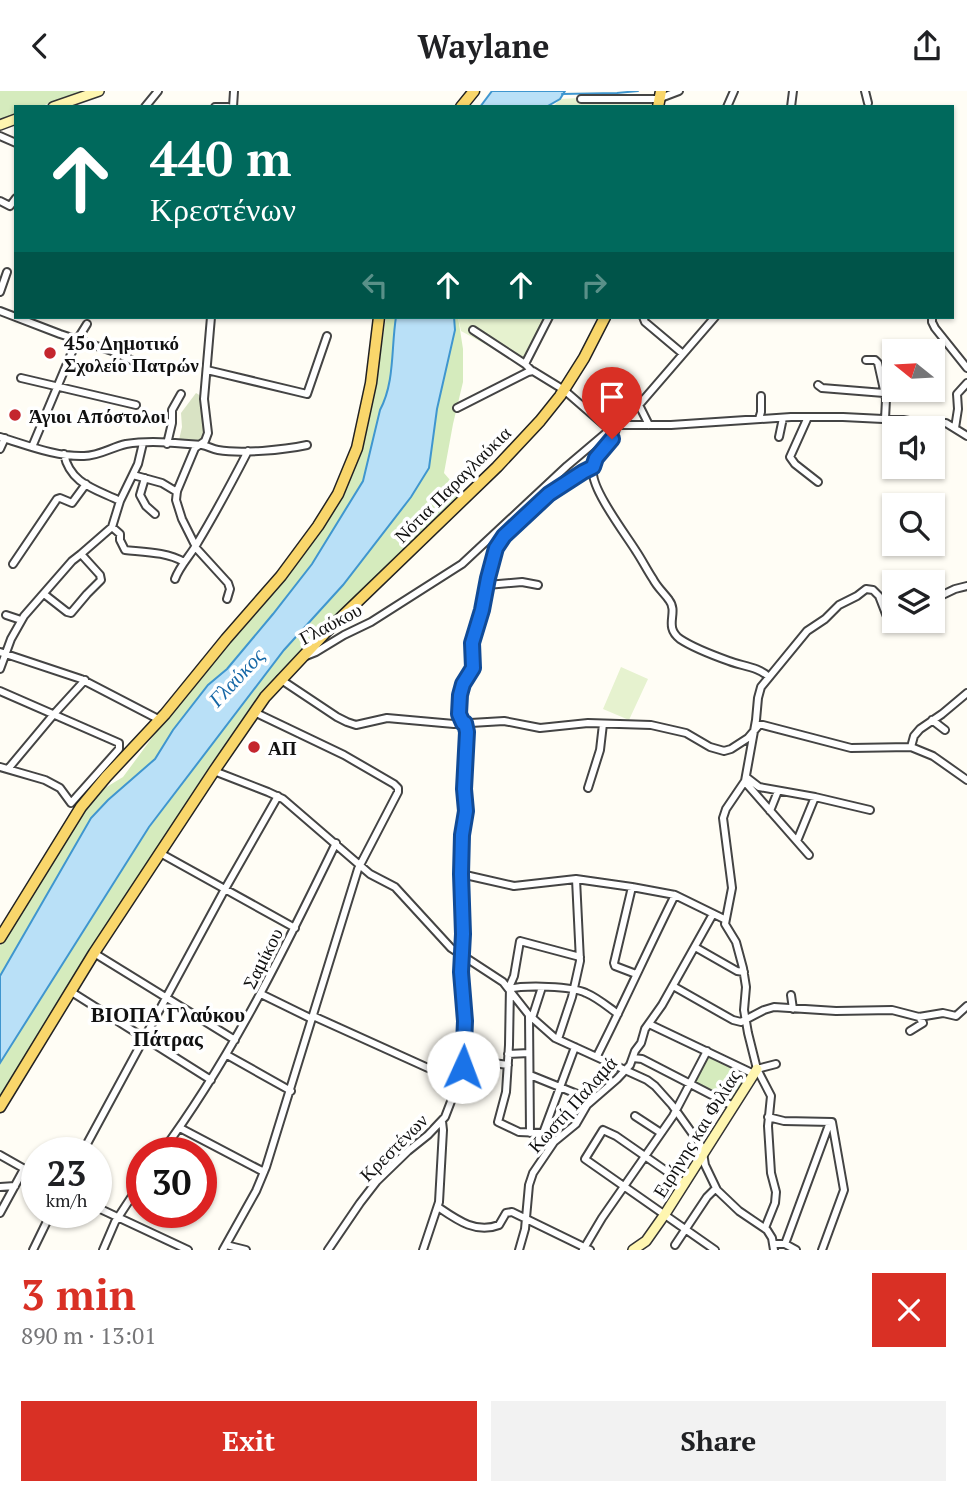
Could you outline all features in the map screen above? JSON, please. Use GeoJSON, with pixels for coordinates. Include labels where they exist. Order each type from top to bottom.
{"type":"FeatureCollection","features":[{"type":"Feature","properties":{"kind":"main road"},"geometry":{"type":"LineString","coordinates":[[463,105],[474,91]]}},
{"type":"Feature","properties":{"kind":"main road"},"geometry":{"type":"LineString","coordinates":[[0,938],[81,807],[160,720],[281,576],[338,494],[357,448],[372,383],[379,319]]}},
{"type":"Feature","properties":{"kind":"main road","name":"Νότια Παραγλαύκια"},"geometry":{"type":"LineString","coordinates":[[301,658],[497,467],[540,421],[564,390],[604,319]]}},
{"type":"Feature","properties":{"kind":"main road","name":"Γλαύκου"},"geometry":{"type":"LineString","coordinates":[[0,1107],[94,953],[214,771],[254,712],[301,658]]}},
{"type":"Feature","properties":{"kind":"street"},"geometry":{"type":"LineString","coordinates":[[59,105],[99,91]]}},
{"type":"Feature","properties":{"kind":"street"},"geometry":{"type":"LineString","coordinates":[[147,105],[158,91]]}},
{"type":"Feature","properties":{"kind":"street"},"geometry":{"type":"LineString","coordinates":[[581,99],[660,97],[679,91]]}},
{"type":"Feature","properties":{"kind":"street"},"geometry":{"type":"LineString","coordinates":[[865,91],[868,103]]}},
{"type":"Feature","properties":{"kind":"street"},"geometry":{"type":"LineString","coordinates":[[0,201],[10,206],[14,201]]}},
{"type":"Feature","properties":{"kind":"street"},"geometry":{"type":"LineString","coordinates":[[0,292],[6,272]]}},
{"type":"Feature","properties":{"kind":"street"},"geometry":{"type":"LineString","coordinates":[[21,319],[112,351],[148,368]]}},
{"type":"Feature","properties":{"kind":"street"},"geometry":{"type":"LineString","coordinates":[[211,319],[204,399],[208,433],[205,440],[195,448],[177,492],[176,502],[196,547],[228,583],[230,589],[227,599]]}},
{"type":"Feature","properties":{"kind":"street"},"geometry":{"type":"LineString","coordinates":[[525,364],[549,319]]}},
{"type":"Feature","properties":{"kind":"street"},"geometry":{"type":"LineString","coordinates":[[644,319],[683,354]]}},
{"type":"Feature","properties":{"kind":"street","name":"Γλαύκου"},"geometry":{"type":"LineString","coordinates":[[301,658],[371,622],[462,564],[567,466],[639,405],[713,319]]}},
{"type":"Feature","properties":{"kind":"street"},"geometry":{"type":"LineString","coordinates":[[932,319],[935,328],[967,368]]}},
{"type":"Feature","properties":{"kind":"street"},"geometry":{"type":"LineString","coordinates":[[32,447],[86,324]]}},
{"type":"Feature","properties":{"kind":"street"},"geometry":{"type":"LineString","coordinates":[[473,330],[564,390],[613,428],[808,417],[882,419]]}},
{"type":"Feature","properties":{"kind":"street"},"geometry":{"type":"LineString","coordinates":[[207,370],[307,394],[327,337]]}},
{"type":"Feature","properties":{"kind":"street"},"geometry":{"type":"LineString","coordinates":[[866,360],[878,363],[882,378]]}},
{"type":"Feature","properties":{"kind":"street"},"geometry":{"type":"LineString","coordinates":[[457,408],[532,371]]}},
{"type":"Feature","properties":{"kind":"street"},"geometry":{"type":"LineString","coordinates":[[21,378],[136,405]]}},
{"type":"Feature","properties":{"kind":"street"},"geometry":{"type":"LineString","coordinates":[[955,428],[957,393],[967,383]]}},
{"type":"Feature","properties":{"kind":"street"},"geometry":{"type":"LineString","coordinates":[[818,385],[822,388],[882,394]]}},
{"type":"Feature","properties":{"kind":"street"},"geometry":{"type":"LineString","coordinates":[[167,444],[172,410],[181,394]]}},
{"type":"Feature","properties":{"kind":"street"},"geometry":{"type":"LineString","coordinates":[[759,419],[761,396]]}},
{"type":"Feature","properties":{"kind":"street"},"geometry":{"type":"LineString","coordinates":[[639,405],[649,425]]}},
{"type":"Feature","properties":{"kind":"street"},"geometry":{"type":"LineString","coordinates":[[808,417],[790,457],[818,482]]}},
{"type":"Feature","properties":{"kind":"street"},"geometry":{"type":"LineString","coordinates":[[779,437],[783,418]]}},
{"type":"Feature","properties":{"kind":"street"},"geometry":{"type":"LineString","coordinates":[[945,423],[967,436]]}},
{"type":"Feature","properties":{"kind":"street"},"geometry":{"type":"LineString","coordinates":[[613,428],[614,436],[596,458],[593,477],[614,520],[672,604],[671,622],[675,633],[688,643],[728,661],[763,671],[769,677]]}},
{"type":"Feature","properties":{"kind":"street"},"geometry":{"type":"LineString","coordinates":[[0,449],[3,438],[64,454],[86,456],[143,443],[199,444],[215,450],[248,451],[307,445]]}},
{"type":"Feature","properties":{"kind":"street"},"geometry":{"type":"LineString","coordinates":[[0,669],[3,653],[21,620],[70,562],[112,527],[120,501],[141,457],[143,443]]}},
{"type":"Feature","properties":{"kind":"street"},"geometry":{"type":"LineString","coordinates":[[174,579],[221,504],[248,451]]}},
{"type":"Feature","properties":{"kind":"street"},"geometry":{"type":"LineString","coordinates":[[64,454],[71,474],[120,501]]}},
{"type":"Feature","properties":{"kind":"street","name":"Κρεστένων"},"geometry":{"type":"LineString","coordinates":[[328,1250],[377,1181],[442,1121],[459,1082],[463,1070],[465,1021],[461,972],[461,874],[466,811],[464,789],[467,736],[459,714],[460,695],[473,668],[472,643],[496,548],[504,536],[549,494],[593,467]]}},
{"type":"Feature","properties":{"kind":"street"},"geometry":{"type":"LineString","coordinates":[[133,475],[162,483],[177,492]]}},
{"type":"Feature","properties":{"kind":"street"},"geometry":{"type":"LineString","coordinates":[[145,478],[140,495],[146,506],[155,514]]}},
{"type":"Feature","properties":{"kind":"street"},"geometry":{"type":"LineString","coordinates":[[13,564],[57,499],[72,503],[86,484]]}},
{"type":"Feature","properties":{"kind":"street"},"geometry":{"type":"LineString","coordinates":[[112,527],[120,534],[125,550],[166,555],[184,562]]}},
{"type":"Feature","properties":{"kind":"street"},"geometry":{"type":"LineString","coordinates":[[44,594],[67,613],[71,613],[102,580],[81,554]]}},
{"type":"Feature","properties":{"kind":"street"},"geometry":{"type":"LineString","coordinates":[[487,585],[522,582],[538,585]]}},
{"type":"Feature","properties":{"kind":"street"},"geometry":{"type":"LineString","coordinates":[[945,594],[967,586]]}},
{"type":"Feature","properties":{"kind":"street"},"geometry":{"type":"LineString","coordinates":[[461,874],[514,885],[576,879],[632,887],[675,895],[724,919],[732,888],[723,818],[745,780],[761,687],[806,632],[824,620],[839,605],[866,589],[876,592],[882,606]]}},
{"type":"Feature","properties":{"kind":"street"},"geometry":{"type":"LineString","coordinates":[[6,615],[21,620]]}},
{"type":"Feature","properties":{"kind":"street"},"geometry":{"type":"LineString","coordinates":[[3,653],[85,680],[160,720]]}},
{"type":"Feature","properties":{"kind":"street"},"geometry":{"type":"LineString","coordinates":[[8,769],[85,680]]}},
{"type":"Feature","properties":{"kind":"street"},"geometry":{"type":"LineString","coordinates":[[280,680],[337,717],[353,724],[360,725],[387,718],[464,723],[504,721],[540,727],[582,723],[663,727],[685,733],[710,747],[724,751],[748,738],[760,725],[766,725],[848,748],[911,747],[933,756],[967,780]]}},
{"type":"Feature","properties":{"kind":"street"},"geometry":{"type":"LineString","coordinates":[[0,691],[120,743],[119,749],[71,803],[60,788],[45,780],[0,767]]}},
{"type":"Feature","properties":{"kind":"street"},"geometry":{"type":"LineString","coordinates":[[911,747],[918,731],[967,693]]}},
{"type":"Feature","properties":{"kind":"street"},"geometry":{"type":"LineString","coordinates":[[246,1250],[225,1247],[264,1172],[360,864],[396,797],[398,788],[344,755],[254,712]]}},
{"type":"Feature","properties":{"kind":"street"},"geometry":{"type":"LineString","coordinates":[[932,720],[945,730]]}},
{"type":"Feature","properties":{"kind":"street"},"geometry":{"type":"LineString","coordinates":[[588,788],[600,750],[603,724]]}},
{"type":"Feature","properties":{"kind":"street"},"geometry":{"type":"LineString","coordinates":[[867,758],[869,749]]}},
{"type":"Feature","properties":{"kind":"street"},"geometry":{"type":"LineString","coordinates":[[214,771],[278,796],[370,874],[395,887],[446,944],[497,978],[530,1016],[558,1039],[652,1084],[676,1110],[702,1147],[706,1168],[716,1188],[734,1207],[765,1228],[772,1236],[774,1247],[785,1244],[796,1250]]}},
{"type":"Feature","properties":{"kind":"street"},"geometry":{"type":"LineString","coordinates":[[745,780],[757,787],[870,810]]}},
{"type":"Feature","properties":{"kind":"street"},"geometry":{"type":"LineString","coordinates":[[745,780],[809,855]]}},
{"type":"Feature","properties":{"kind":"street"},"geometry":{"type":"LineString","coordinates":[[770,811],[778,791]]}},
{"type":"Feature","properties":{"kind":"street"},"geometry":{"type":"LineString","coordinates":[[91,1137],[278,796]]}},
{"type":"Feature","properties":{"kind":"street"},"geometry":{"type":"LineString","coordinates":[[797,841],[815,797]]}},
{"type":"Feature","properties":{"kind":"street","name":"Σαμίκου"},"geometry":{"type":"LineString","coordinates":[[174,1137],[227,1055],[261,994],[336,843]]}},
{"type":"Feature","properties":{"kind":"street"},"geometry":{"type":"LineString","coordinates":[[160,853],[295,928]]}},
{"type":"Feature","properties":{"kind":"street"},"geometry":{"type":"LineString","coordinates":[[558,1039],[574,990],[580,957],[576,879]]}},
{"type":"Feature","properties":{"kind":"street"},"geometry":{"type":"LineString","coordinates":[[632,887],[614,963],[615,966],[636,974]]}},
{"type":"Feature","properties":{"kind":"street"},"geometry":{"type":"LineString","coordinates":[[597,1056],[675,895]]}},
{"type":"Feature","properties":{"kind":"street","name":"Κωστή Παλαμά"},"geometry":{"type":"LineString","coordinates":[[519,1250],[531,1176],[554,1142],[576,1124],[585,1107],[625,1070],[641,1043],[645,1029],[673,986],[713,914]]}},
{"type":"Feature","properties":{"kind":"street","name":"Ειρήνης και Φιλίας"},"geometry":{"type":"LineString","coordinates":[[633,1250],[646,1241],[665,1214],[755,1072],[744,1008],[744,972],[736,942],[725,926],[724,919]]}},
{"type":"Feature","properties":{"kind":"street"},"geometry":{"type":"LineString","coordinates":[[554,1142],[543,1133],[519,1132],[498,1122],[508,1065],[509,989],[520,941],[580,957]]}},
{"type":"Feature","properties":{"kind":"street"},"geometry":{"type":"LineString","coordinates":[[695,947],[737,971],[744,972]]}},
{"type":"Feature","properties":{"kind":"street"},"geometry":{"type":"LineString","coordinates":[[94,953],[234,1040]]}},
{"type":"Feature","properties":{"kind":"street"},"geometry":{"type":"LineString","coordinates":[[673,986],[741,1022],[768,1008],[892,1010],[919,1017],[943,1013],[956,1016],[967,1006]]}},
{"type":"Feature","properties":{"kind":"street"},"geometry":{"type":"LineString","coordinates":[[509,989],[542,987],[574,990],[587,993],[618,1014]]}},
{"type":"Feature","properties":{"kind":"street"},"geometry":{"type":"LineString","coordinates":[[530,1133],[530,1016],[542,987]]}},
{"type":"Feature","properties":{"kind":"street"},"geometry":{"type":"LineString","coordinates":[[70,991],[211,1080]]}},
{"type":"Feature","properties":{"kind":"street"},"geometry":{"type":"LineString","coordinates":[[261,994],[459,1082]]}},
{"type":"Feature","properties":{"kind":"street"},"geometry":{"type":"LineString","coordinates":[[791,995],[793,1009]]}},
{"type":"Feature","properties":{"kind":"street"},"geometry":{"type":"LineString","coordinates":[[910,1031],[923,1023],[919,1017]]}},
{"type":"Feature","properties":{"kind":"street"},"geometry":{"type":"LineString","coordinates":[[649,1024],[755,1072],[771,1096],[768,1117],[771,1173],[776,1192],[775,1203],[765,1228]]}},
{"type":"Feature","properties":{"kind":"street"},"geometry":{"type":"LineString","coordinates":[[543,1133],[575,1047]]}},
{"type":"Feature","properties":{"kind":"street"},"geometry":{"type":"LineString","coordinates":[[438,1207],[462,1223],[489,1229],[499,1225],[508,1212],[514,1213],[586,1249],[602,1218],[676,1110],[707,1051]]}},
{"type":"Feature","properties":{"kind":"street"},"geometry":{"type":"LineString","coordinates":[[508,1054],[529,1053]]}},
{"type":"Feature","properties":{"kind":"street"},"geometry":{"type":"LineString","coordinates":[[227,1055],[291,1091]]}},
{"type":"Feature","properties":{"kind":"street"},"geometry":{"type":"LineString","coordinates":[[633,1058],[642,1059],[733,1106]]}},
{"type":"Feature","properties":{"kind":"street"},"geometry":{"type":"LineString","coordinates":[[464,1059],[508,1065]]}},
{"type":"Feature","properties":{"kind":"street"},"geometry":{"type":"LineString","coordinates":[[755,1072],[776,1065]]}},
{"type":"Feature","properties":{"kind":"street"},"geometry":{"type":"LineString","coordinates":[[530,1075],[591,1101]]}},
{"type":"Feature","properties":{"kind":"street"},"geometry":{"type":"LineString","coordinates":[[635,1116],[661,1133]]}},
{"type":"Feature","properties":{"kind":"street"},"geometry":{"type":"LineString","coordinates":[[768,1117],[784,1121],[831,1122]]}},
{"type":"Feature","properties":{"kind":"street"},"geometry":{"type":"LineString","coordinates":[[423,1250],[438,1207],[442,1121]]}},
{"type":"Feature","properties":{"kind":"street"},"geometry":{"type":"LineString","coordinates":[[785,1244],[831,1122]]}},
{"type":"Feature","properties":{"kind":"street"},"geometry":{"type":"LineString","coordinates":[[822,1250],[844,1190],[831,1122]]}},
{"type":"Feature","properties":{"kind":"street"},"geometry":{"type":"LineString","coordinates":[[180,1128],[264,1172]]}},
{"type":"Feature","properties":{"kind":"street"},"geometry":{"type":"LineString","coordinates":[[685,1184],[616,1136],[603,1130],[585,1159],[715,1250]]}},
{"type":"Feature","properties":{"kind":"street"},"geometry":{"type":"LineString","coordinates":[[0,1155],[21,1167]]}},
{"type":"Feature","properties":{"kind":"street"},"geometry":{"type":"LineString","coordinates":[[0,1213],[21,1175]]}},
{"type":"Feature","properties":{"kind":"street"},"geometry":{"type":"LineString","coordinates":[[0,1187],[15,1186]]}},
{"type":"Feature","properties":{"kind":"street"},"geometry":{"type":"LineString","coordinates":[[675,1245],[706,1196],[716,1188]]}},
{"type":"Feature","properties":{"kind":"street"},"geometry":{"type":"LineString","coordinates":[[103,1250],[126,1205]]}},
{"type":"Feature","properties":{"kind":"street"},"geometry":{"type":"LineString","coordinates":[[112,1214],[188,1250]]}},
{"type":"Feature","properties":{"kind":"street"},"geometry":{"type":"LineString","coordinates":[[33,1250],[44,1228]]}},
{"type":"Feature","properties":{"kind":"green space"},"geometry":{"type":"Polygon","coordinates":[[[0,91],[83,91],[44,105],[14,105],[14,116],[0,121],[0,91]]]}},
{"type":"Feature","properties":{"kind":"green space"},"geometry":{"type":"Polygon","coordinates":[[[653,94],[651,105],[555,105],[560,99],[653,94]]]}},
{"type":"Feature","properties":{"kind":"green space"},"geometry":{"type":"Polygon","coordinates":[[[386,319],[396,319],[388,388],[363,481],[312,564],[273,614],[227,669],[208,685],[173,730],[155,759],[91,818],[0,976],[0,946],[79,816],[100,791],[123,777],[344,483],[376,385],[386,319]]]}},
{"type":"Feature","properties":{"kind":"green space"},"geometry":{"type":"Polygon","coordinates":[[[454,319],[458,319],[463,349],[463,382],[444,473],[462,494],[316,633],[258,696],[207,770],[70,983],[0,1098],[0,1063],[149,828],[284,650],[343,585],[429,468],[437,409],[455,330],[454,319]]]}},
{"type":"Feature","properties":{"kind":"green space"},"geometry":{"type":"Polygon","coordinates":[[[458,319],[552,319],[527,367],[461,331],[458,319]]]}},
{"type":"Feature","properties":{"kind":"green space"},"geometry":{"type":"Polygon","coordinates":[[[196,393],[201,396],[205,433],[198,441],[179,440],[181,413],[196,393]]]}},
{"type":"Feature","properties":{"kind":"green space"},"geometry":{"type":"Polygon","coordinates":[[[621,667],[648,679],[629,720],[603,709],[621,667]]]}},
{"type":"Feature","properties":{"kind":"green space"},"geometry":{"type":"Polygon","coordinates":[[[708,1053],[749,1074],[731,1102],[693,1082],[708,1053]]]}},
{"type":"Feature","properties":{"kind":"water"},"geometry":{"type":"Polygon","coordinates":[[[492,91],[565,91],[560,99],[550,105],[482,105],[492,91]]]}},
{"type":"Feature","properties":{"kind":"water","name":"Γλαύκος"},"geometry":{"type":"Polygon","coordinates":[[[396,319],[454,319],[455,330],[437,409],[429,468],[411,497],[343,585],[284,650],[149,827],[0,1063],[0,976],[91,818],[155,759],[173,730],[208,685],[227,669],[312,564],[363,481],[392,365],[396,319]]]}},
{"type":"Feature","properties":{"kind":"waterway"},"geometry":{"type":"LineString","coordinates":[[562,94],[638,91]]}},
{"type":"Feature","properties":{"kind":"place","name":"45ο Δημοτικό Σχολείο Πατρών"},"geometry":{"type":"Point","coordinates":[50,353]}},
{"type":"Feature","properties":{"kind":"place","name":"Άγιοι Απόστολοι"},"geometry":{"type":"Point","coordinates":[15,415]}},
{"type":"Feature","properties":{"kind":"place","name":"ΑΠ"},"geometry":{"type":"Point","coordinates":[254,747]}},
{"type":"Feature","properties":{"kind":"district","name":"ΒΙΟΠΑ Γλαύκου Πάτρας"},"geometry":{"type":"Point","coordinates":[168,1026]}},
{"type":"Feature","properties":{"kind":"route"},"geometry":{"type":"LineString","coordinates":[[463,1067],[465,1021],[461,972],[461,874],[466,811],[464,789],[467,732],[458,706],[462,688],[473,668],[472,643],[498,544],[549,494],[593,467],[596,458],[612,439]]}}]}
